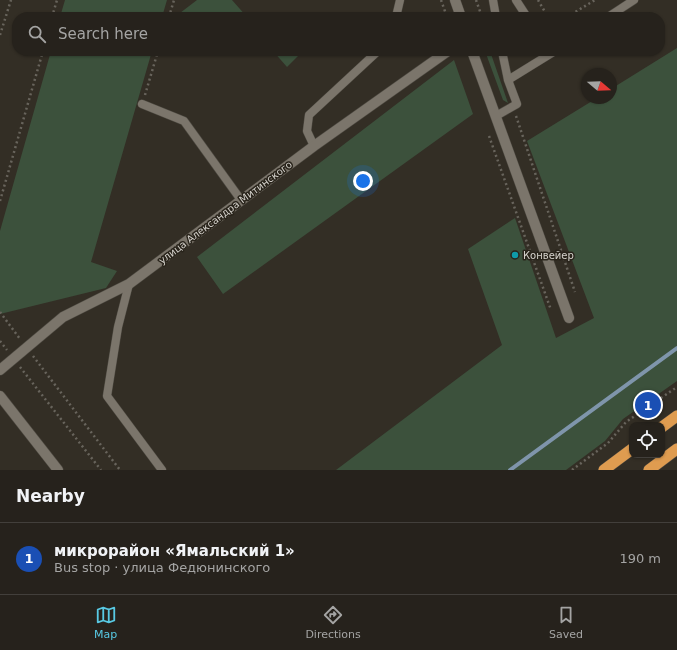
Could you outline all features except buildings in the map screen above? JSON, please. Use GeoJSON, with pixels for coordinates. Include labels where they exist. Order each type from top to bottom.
{"type":"FeatureCollection","features":[{"type":"Feature","properties":{"kind":"highway"},"geometry":{"type":"LineString","coordinates":[[665,425],[677,416]]}},
{"type":"Feature","properties":{"kind":"highway"},"geometry":{"type":"LineString","coordinates":[[649,470],[677,449]]}},
{"type":"Feature","properties":{"kind":"highway"},"geometry":{"type":"LineString","coordinates":[[604,470],[629,451]]}},
{"type":"Feature","properties":{"kind":"street"},"geometry":{"type":"LineString","coordinates":[[455,0],[459,12]]}},
{"type":"Feature","properties":{"kind":"street","name":"улица Александра Митинского"},"geometry":{"type":"LineString","coordinates":[[0,370],[63,317],[130,284],[314,146],[441,56]]}},
{"type":"Feature","properties":{"kind":"street"},"geometry":{"type":"LineString","coordinates":[[474,56],[569,318]]}},
{"type":"Feature","properties":{"kind":"street"},"geometry":{"type":"LineString","coordinates":[[0,396],[58,470]]}},
{"type":"Feature","properties":{"kind":"lane"},"geometry":{"type":"LineString","coordinates":[[397,12],[400,0]]}},
{"type":"Feature","properties":{"kind":"lane"},"geometry":{"type":"LineString","coordinates":[[493,0],[495,12]]}},
{"type":"Feature","properties":{"kind":"lane"},"geometry":{"type":"LineString","coordinates":[[516,0],[524,12]]}},
{"type":"Feature","properties":{"kind":"lane"},"geometry":{"type":"LineString","coordinates":[[616,12],[634,0]]}},
{"type":"Feature","properties":{"kind":"lane"},"geometry":{"type":"LineString","coordinates":[[314,146],[307,131],[309,115],[373,56]]}},
{"type":"Feature","properties":{"kind":"lane"},"geometry":{"type":"LineString","coordinates":[[496,116],[517,104],[508,80],[503,56]]}},
{"type":"Feature","properties":{"kind":"lane"},"geometry":{"type":"LineString","coordinates":[[508,80],[545,56]]}},
{"type":"Feature","properties":{"kind":"lane"},"geometry":{"type":"LineString","coordinates":[[142,104],[184,121],[241,200]]}},
{"type":"Feature","properties":{"kind":"lane"},"geometry":{"type":"LineString","coordinates":[[130,284],[118,327],[107,396],[162,470]]}},
{"type":"Feature","properties":{"kind":"path"},"geometry":{"type":"LineString","coordinates":[[0,34],[11,0]]}},
{"type":"Feature","properties":{"kind":"path"},"geometry":{"type":"LineString","coordinates":[[53,12],[57,0]]}},
{"type":"Feature","properties":{"kind":"path"},"geometry":{"type":"LineString","coordinates":[[170,12],[174,0]]}},
{"type":"Feature","properties":{"kind":"path"},"geometry":{"type":"LineString","coordinates":[[441,0],[445,12]]}},
{"type":"Feature","properties":{"kind":"path"},"geometry":{"type":"LineString","coordinates":[[476,0],[480,12]]}},
{"type":"Feature","properties":{"kind":"path"},"geometry":{"type":"LineString","coordinates":[[538,0],[545,12]]}},
{"type":"Feature","properties":{"kind":"path"},"geometry":{"type":"LineString","coordinates":[[575,12],[595,0]]}},
{"type":"Feature","properties":{"kind":"path"},"geometry":{"type":"LineString","coordinates":[[0,201],[42,56]]}},
{"type":"Feature","properties":{"kind":"path"},"geometry":{"type":"LineString","coordinates":[[142,104],[156,56]]}},
{"type":"Feature","properties":{"kind":"path"},"geometry":{"type":"LineString","coordinates":[[513,106],[575,292]]}},
{"type":"Feature","properties":{"kind":"path"},"geometry":{"type":"LineString","coordinates":[[487,130],[551,310]]}},
{"type":"Feature","properties":{"kind":"path"},"geometry":{"type":"LineString","coordinates":[[0,312],[120,470]]}},
{"type":"Feature","properties":{"kind":"path"},"geometry":{"type":"LineString","coordinates":[[0,341],[101,470]]}},
{"type":"Feature","properties":{"kind":"path"},"geometry":{"type":"LineString","coordinates":[[572,470],[608,443],[626,422],[677,387]]}},
{"type":"Feature","properties":{"kind":"green space"},"geometry":{"type":"Polygon","coordinates":[[[65,0],[167,0],[163,12],[61,12],[65,0]]]}},
{"type":"Feature","properties":{"kind":"green space"},"geometry":{"type":"Polygon","coordinates":[[[197,0],[232,0],[243,12],[181,12],[197,0]]]}},
{"type":"Feature","properties":{"kind":"green space"},"geometry":{"type":"Polygon","coordinates":[[[677,48],[677,381],[623,419],[605,441],[566,470],[336,470],[502,345],[468,249],[515,218],[556,338],[594,318],[527,141],[587,104],[617,104],[617,85],[677,48]]]}},
{"type":"Feature","properties":{"kind":"green space"},"geometry":{"type":"Polygon","coordinates":[[[50,56],[151,56],[91,262],[117,271],[106,288],[0,314],[0,231],[50,56]]]}},
{"type":"Feature","properties":{"kind":"green space"},"geometry":{"type":"Polygon","coordinates":[[[277,56],[298,56],[287,67],[277,56]]]}},
{"type":"Feature","properties":{"kind":"green space"},"geometry":{"type":"Polygon","coordinates":[[[487,56],[492,56],[508,103],[503,100],[487,56]]]}},
{"type":"Feature","properties":{"kind":"green space"},"geometry":{"type":"Polygon","coordinates":[[[454,60],[473,114],[223,294],[197,257],[454,60]]]}},
{"type":"Feature","properties":{"kind":"waterway"},"geometry":{"type":"LineString","coordinates":[[510,470],[677,348]]}},
{"type":"Feature","properties":{"kind":"place","name":"Конвейер"},"geometry":{"type":"Point","coordinates":[515,255]}},
{"type":"Feature","properties":{"kind":"place","name":"микрорайон «Ямальский 1»"},"geometry":{"type":"Point","coordinates":[648,405]}}]}
